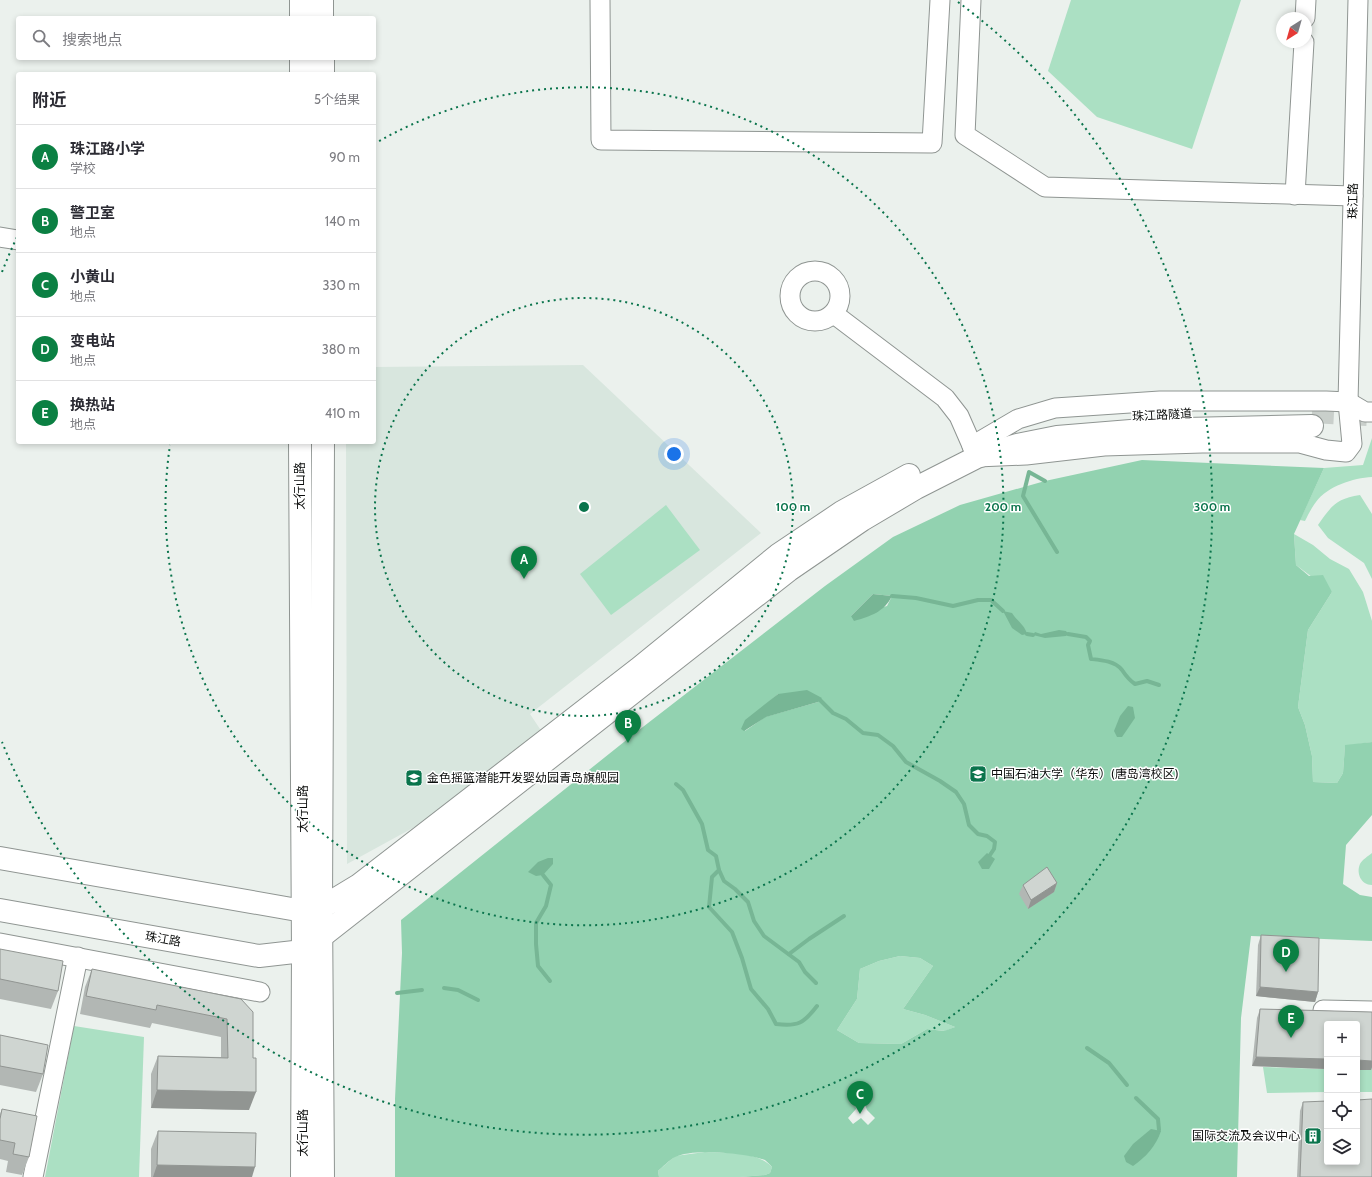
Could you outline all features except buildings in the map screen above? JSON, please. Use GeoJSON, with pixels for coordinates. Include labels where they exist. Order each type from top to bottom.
{"type":"FeatureCollection","features":[{"type":"Feature","properties":{"kind":"main road"},"geometry":{"type":"LineString","coordinates":[[301,0],[301,16]]}},
{"type":"Feature","properties":{"kind":"main road"},"geometry":{"type":"LineString","coordinates":[[322,0],[322,16]]}},
{"type":"Feature","properties":{"kind":"main road"},"geometry":{"type":"LineString","coordinates":[[301,60],[301,72]]}},
{"type":"Feature","properties":{"kind":"main road"},"geometry":{"type":"LineString","coordinates":[[323,60],[323,72]]}},
{"type":"Feature","properties":{"kind":"main road","name":"珠江路隧道"},"geometry":{"type":"LineString","coordinates":[[975,452],[1015,439],[1312,419]]}},
{"type":"Feature","properties":{"kind":"main road","name":"太行山路"},"geometry":{"type":"LineString","coordinates":[[300,444],[312,910],[322,938],[323,1177]]}},
{"type":"Feature","properties":{"kind":"main road","name":"太行山路"},"geometry":{"type":"LineString","coordinates":[[302,1177],[304,951],[312,910],[323,444]]}},
{"type":"Feature","properties":{"kind":"main road"},"geometry":{"type":"LineString","coordinates":[[0,858],[312,910],[359,885],[638,670],[778,555],[842,512],[907,476],[975,452]]}},
{"type":"Feature","properties":{"kind":"main road","name":"珠江路"},"geometry":{"type":"LineString","coordinates":[[0,910],[259,956],[304,951],[789,570],[862,520],[975,452]]}},
{"type":"Feature","properties":{"kind":"street"},"geometry":{"type":"LineString","coordinates":[[600,0],[601,140],[932,143],[940,0]]}},
{"type":"Feature","properties":{"kind":"street"},"geometry":{"type":"LineString","coordinates":[[972,0],[965,135],[1045,187],[1353,196]]}},
{"type":"Feature","properties":{"kind":"street"},"geometry":{"type":"LineString","coordinates":[[1305,12],[1306,0]]}},
{"type":"Feature","properties":{"kind":"street","name":"珠江路"},"geometry":{"type":"LineString","coordinates":[[975,452],[1026,456],[1104,446],[1202,442],[1300,443],[1342,453],[1349,450],[1352,444],[1348,402],[1358,0]]}},
{"type":"Feature","properties":{"kind":"street"},"geometry":{"type":"LineString","coordinates":[[1295,195],[1304,48]]}},
{"type":"Feature","properties":{"kind":"street"},"geometry":{"type":"LineString","coordinates":[[0,237],[16,240]]}},
{"type":"Feature","properties":{"kind":"street"},"geometry":{"type":"LineString","coordinates":[[834,314],[945,398],[959,416],[975,452],[1018,419],[1056,408],[1160,401],[1326,401],[1348,402],[1366,412],[1372,412]]}},
{"type":"Feature","properties":{"kind":"street"},"geometry":{"type":"LineString","coordinates":[[0,943],[260,992]]}},
{"type":"Feature","properties":{"kind":"street"},"geometry":{"type":"LineString","coordinates":[[33,1177],[78,957]]}},
{"type":"Feature","properties":{"kind":"street"},"geometry":{"type":"LineString","coordinates":[[1323,1010],[1372,1011]]}},
{"type":"Feature","properties":{"kind":"shaded area"},"geometry":{"type":"Polygon","coordinates":[[[1071,0],[1241,0],[1192,149],[1097,117],[1048,71],[1071,0]]]}},
{"type":"Feature","properties":{"kind":"shaded area"},"geometry":{"type":"Polygon","coordinates":[[[583,365],[761,533],[530,714],[542,732],[420,824],[347,864],[346,444],[376,444],[376,367],[583,365]]]}},
{"type":"Feature","properties":{"kind":"shaded area"},"geometry":{"type":"Polygon","coordinates":[[[1372,438],[1372,477],[1349,481],[1327,491],[1316,502],[1305,521],[1300,520],[1324,468],[1363,465],[1372,438]]]}},
{"type":"Feature","properties":{"kind":"shaded area","name":"中国石油大学（华东）(唐岛湾校区)"},"geometry":{"type":"Polygon","coordinates":[[[1142,460],[1324,468],[1294,534],[1296,565],[1309,576],[1323,575],[1332,592],[1308,630],[1298,707],[1305,725],[1312,756],[1313,782],[1337,783],[1343,773],[1345,745],[1372,742],[1372,815],[1346,845],[1343,884],[1360,895],[1372,897],[1372,941],[1251,936],[1241,1018],[1237,1177],[740,1177],[765,1175],[770,1173],[772,1167],[765,1160],[757,1157],[720,1152],[706,1152],[683,1154],[675,1157],[658,1171],[659,1177],[395,1177],[395,1099],[402,953],[401,920],[639,730],[825,586],[893,537],[960,505],[1045,481],[1142,460]],[[873,594],[851,616],[887,606],[892,596],[873,594]],[[778,694],[762,708],[745,731],[765,717],[818,702],[778,694]],[[900,956],[879,961],[860,969],[857,999],[837,1030],[859,1043],[901,1044],[927,1029],[944,1031],[955,1027],[925,1015],[903,1009],[933,966],[920,958],[900,956]],[[863,1099],[855,1102],[856,1109],[848,1118],[853,1124],[861,1118],[868,1125],[875,1118],[867,1110],[863,1099]]]}},
{"type":"Feature","properties":{"kind":"shaded area"},"geometry":{"type":"Polygon","coordinates":[[[1360,495],[1372,514],[1372,579],[1364,563],[1328,538],[1318,525],[1335,504],[1345,499],[1360,495]]]}},
{"type":"Feature","properties":{"kind":"shaded area"},"geometry":{"type":"Polygon","coordinates":[[[666,505],[700,550],[611,615],[580,574],[666,505]]]}},
{"type":"Feature","properties":{"kind":"shaded area"},"geometry":{"type":"Polygon","coordinates":[[[1294,534],[1313,545],[1330,559],[1349,569],[1363,592],[1372,621],[1372,742],[1345,746],[1343,773],[1337,783],[1313,782],[1312,756],[1305,725],[1298,707],[1308,630],[1332,592],[1296,565],[1294,534]]]}},
{"type":"Feature","properties":{"kind":"shaded area"},"geometry":{"type":"Polygon","coordinates":[[[873,594],[892,596],[881,610],[854,621],[851,616],[873,594]]]}},
{"type":"Feature","properties":{"kind":"shaded area"},"geometry":{"type":"Polygon","coordinates":[[[1003,611],[1012,613],[1025,628],[1027,634],[1022,635],[1012,628],[1003,611]]]}},
{"type":"Feature","properties":{"kind":"shaded area"},"geometry":{"type":"Polygon","coordinates":[[[1059,630],[1066,631],[1068,634],[1066,636],[1045,638],[1033,635],[1035,632],[1041,634],[1059,630]]]}},
{"type":"Feature","properties":{"kind":"shaded area"},"geometry":{"type":"Polygon","coordinates":[[[807,690],[822,698],[818,702],[766,717],[744,731],[741,729],[745,720],[778,694],[807,690]]]}},
{"type":"Feature","properties":{"kind":"shaded area"},"geometry":{"type":"Polygon","coordinates":[[[1128,706],[1133,707],[1135,718],[1122,737],[1117,737],[1114,731],[1120,716],[1128,706]]]}},
{"type":"Feature","properties":{"kind":"shaded area"},"geometry":{"type":"Polygon","coordinates":[[[987,853],[995,859],[989,869],[982,869],[978,862],[987,853]]]}},
{"type":"Feature","properties":{"kind":"shaded area"},"geometry":{"type":"Polygon","coordinates":[[[1372,853],[1372,885],[1362,881],[1359,875],[1359,867],[1365,858],[1372,853]]]}},
{"type":"Feature","properties":{"kind":"shaded area"},"geometry":{"type":"Polygon","coordinates":[[[548,858],[553,858],[553,864],[543,875],[536,876],[528,872],[538,862],[548,858]]]}},
{"type":"Feature","properties":{"kind":"shaded area"},"geometry":{"type":"Polygon","coordinates":[[[900,956],[920,958],[933,966],[903,1009],[925,1015],[955,1027],[945,1031],[927,1029],[901,1044],[859,1043],[837,1030],[857,999],[860,969],[879,961],[900,956]]]}},
{"type":"Feature","properties":{"kind":"shaded area"},"geometry":{"type":"Polygon","coordinates":[[[74,1026],[144,1037],[139,1177],[45,1177],[74,1026]]]}},
{"type":"Feature","properties":{"kind":"shaded area"},"geometry":{"type":"Polygon","coordinates":[[[1372,1052],[1372,1092],[1360,1092],[1360,1070],[1371,1070],[1372,1052]]]}},
{"type":"Feature","properties":{"kind":"shaded area"},"geometry":{"type":"Polygon","coordinates":[[[1263,1067],[1324,1069],[1324,1092],[1267,1093],[1263,1067]]]}},
{"type":"Feature","properties":{"kind":"shaded area"},"geometry":{"type":"Polygon","coordinates":[[[1151,1129],[1161,1131],[1150,1151],[1133,1166],[1126,1162],[1124,1156],[1133,1144],[1151,1129]]]}},
{"type":"Feature","properties":{"kind":"shaded area"},"geometry":{"type":"Polygon","coordinates":[[[705,1152],[750,1155],[766,1162],[772,1167],[770,1173],[765,1175],[740,1177],[659,1177],[658,1171],[675,1156],[705,1152]]]}},
{"type":"Feature","properties":{"kind":"waterway"},"geometry":{"type":"LineString","coordinates":[[1045,481],[1029,472],[1023,496],[1057,552]]}},
{"type":"Feature","properties":{"kind":"waterway"},"geometry":{"type":"LineString","coordinates":[[892,596],[916,598],[953,606],[978,600],[991,600],[1003,611]]}},
{"type":"Feature","properties":{"kind":"waterway"},"geometry":{"type":"LineString","coordinates":[[1027,634],[1033,635]]}},
{"type":"Feature","properties":{"kind":"waterway"},"geometry":{"type":"LineString","coordinates":[[1068,634],[1086,637],[1090,641],[1088,645],[1091,659],[1116,665],[1135,684],[1147,681],[1159,685]]}},
{"type":"Feature","properties":{"kind":"waterway"},"geometry":{"type":"LineString","coordinates":[[820,700],[833,713],[846,719],[863,733],[878,735],[893,746],[906,762],[940,781],[956,792],[964,804],[969,825],[978,834],[987,836],[995,842],[994,849],[990,855]]}},
{"type":"Feature","properties":{"kind":"waterway"},"geometry":{"type":"LineString","coordinates":[[676,784],[683,790],[702,824],[708,850],[716,856],[719,870],[712,877],[709,907],[732,932],[742,958],[751,989],[768,1009],[776,1024],[790,1025],[800,1022],[804,1020],[817,1006]]}},
{"type":"Feature","properties":{"kind":"waterway"},"geometry":{"type":"LineString","coordinates":[[719,870],[724,881],[735,889],[748,902],[754,921],[764,936],[799,962],[805,972],[816,983]]}},
{"type":"Feature","properties":{"kind":"waterway"},"geometry":{"type":"LineString","coordinates":[[543,875],[551,885],[546,906],[536,923],[536,944],[538,966],[550,981]]}},
{"type":"Feature","properties":{"kind":"waterway"},"geometry":{"type":"LineString","coordinates":[[789,954],[844,916]]}},
{"type":"Feature","properties":{"kind":"waterway"},"geometry":{"type":"LineString","coordinates":[[444,988],[458,990],[478,1000]]}},
{"type":"Feature","properties":{"kind":"waterway"},"geometry":{"type":"LineString","coordinates":[[397,993],[422,990]]}},
{"type":"Feature","properties":{"kind":"waterway"},"geometry":{"type":"LineString","coordinates":[[1087,1048],[1109,1063],[1127,1085]]}},
{"type":"Feature","properties":{"kind":"waterway"},"geometry":{"type":"LineString","coordinates":[[1136,1098],[1158,1119],[1159,1130]]}},
{"type":"Feature","properties":{"kind":"waterway"},"geometry":{"type":"LineString","coordinates":[[1209,1139],[1229,1138]]}},
{"type":"Feature","properties":{"kind":"tunnel"},"geometry":{"type":"LineString","coordinates":[[1312,412],[1369,415]]}},
{"type":"Feature","properties":{"kind":"place","name":"珠江路小学"},"geometry":{"type":"Point","coordinates":[524,579]}},
{"type":"Feature","properties":{"kind":"place","name":"警卫室"},"geometry":{"type":"Point","coordinates":[628,743]}},
{"type":"Feature","properties":{"kind":"place","name":"中国石油大学（华东）(唐岛湾校区)"},"geometry":{"type":"Point","coordinates":[978,774]}},
{"type":"Feature","properties":{"kind":"place","name":"金色摇篮潜能开发婴幼园青岛旗舰园"},"geometry":{"type":"Point","coordinates":[414,778]}},
{"type":"Feature","properties":{"kind":"place","name":"变电站"},"geometry":{"type":"Point","coordinates":[1286,972]}},
{"type":"Feature","properties":{"kind":"place","name":"换热站"},"geometry":{"type":"Point","coordinates":[1291,1038]}},
{"type":"Feature","properties":{"kind":"place","name":"小黄山"},"geometry":{"type":"Point","coordinates":[860,1114]}},
{"type":"Feature","properties":{"kind":"place","name":"国际交流及会议中心"},"geometry":{"type":"Point","coordinates":[1313,1136]}}]}
